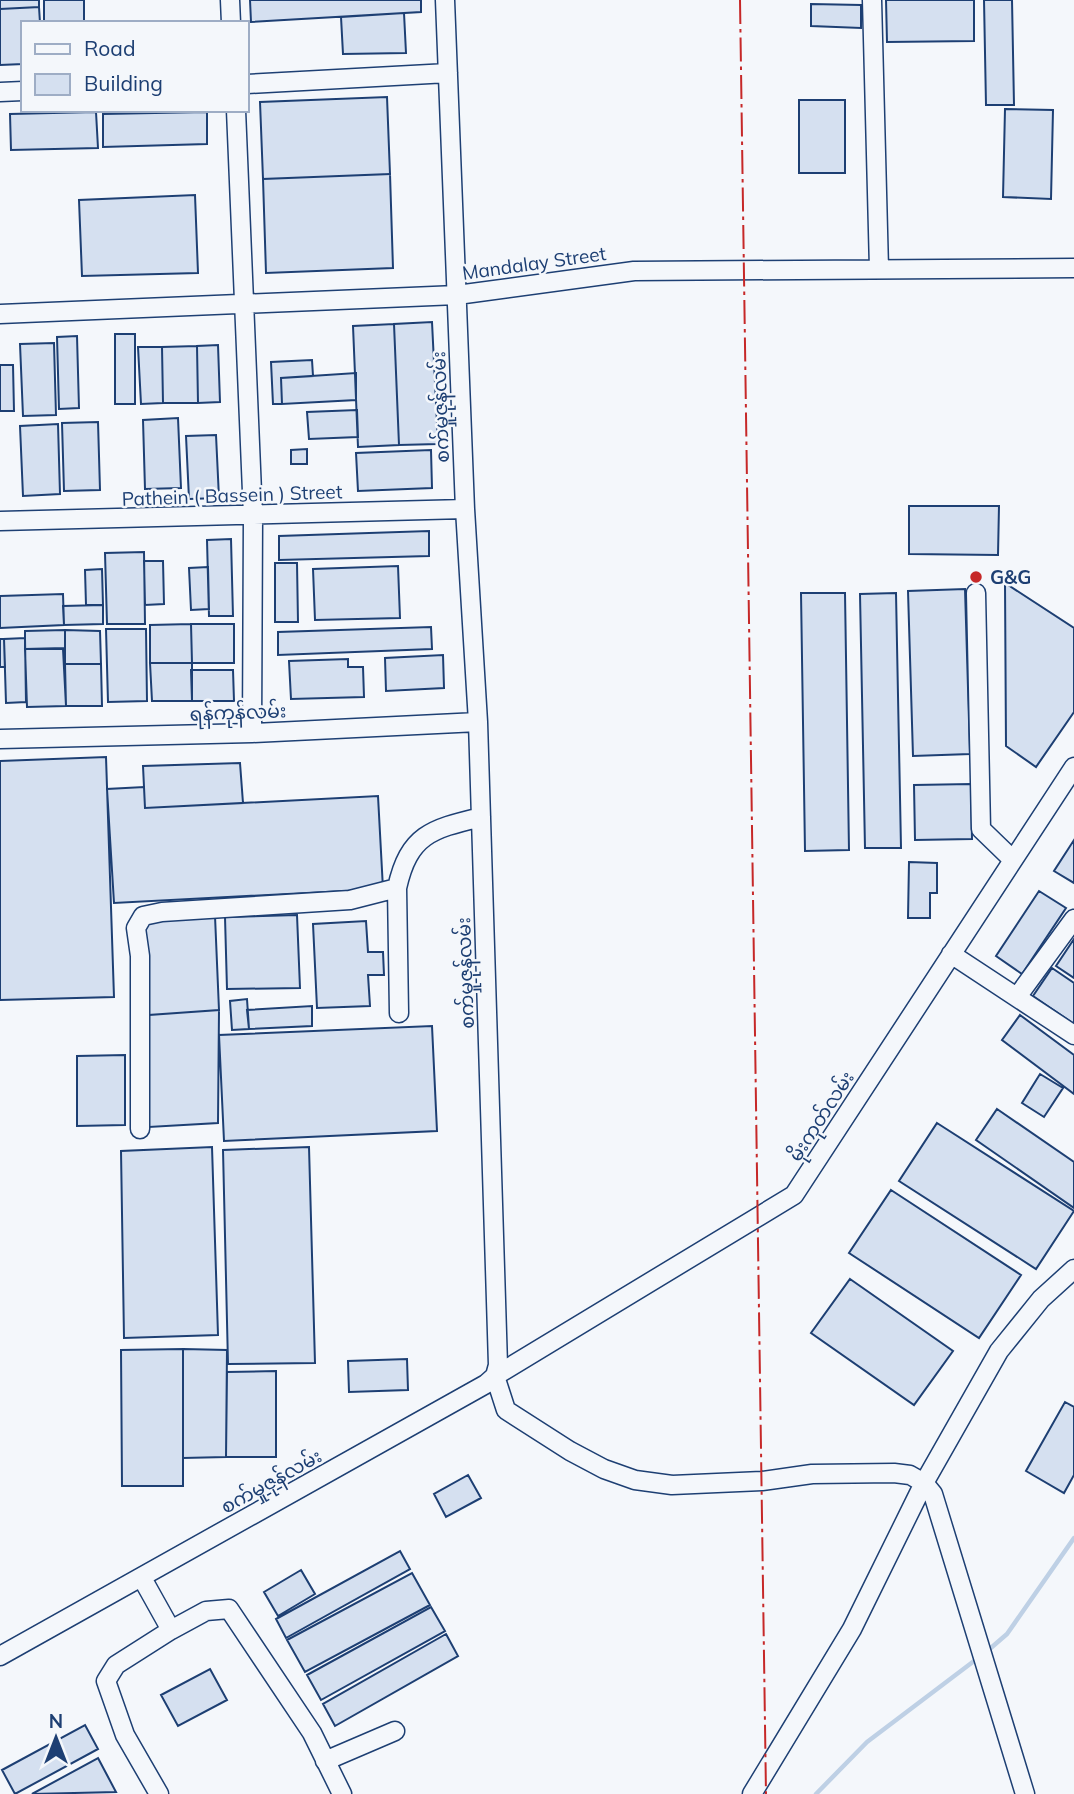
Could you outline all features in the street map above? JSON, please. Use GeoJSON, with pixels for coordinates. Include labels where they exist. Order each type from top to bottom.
{"type":"FeatureCollection","features":[{"type":"Feature","properties":{"kind":"street"},"geometry":{"type":"LineString","coordinates":[[230,0],[231,21]]}},
{"type":"Feature","properties":{"kind":"street","name":"စက်မှုဇုန်လမ်း"},"geometry":{"type":"LineString","coordinates":[[0,1656],[486,1384],[495,1376],[498,1351],[478,722],[465,509],[445,0]]}},
{"type":"Feature","properties":{"kind":"street"},"geometry":{"type":"LineString","coordinates":[[872,0],[879,269]]}},
{"type":"Feature","properties":{"kind":"street"},"geometry":{"type":"LineString","coordinates":[[248,84],[448,74]]}},
{"type":"Feature","properties":{"kind":"street"},"geometry":{"type":"LineString","coordinates":[[0,92],[21,91]]}},
{"type":"Feature","properties":{"kind":"street"},"geometry":{"type":"LineString","coordinates":[[236,112],[253,516],[252,733]]}},
{"type":"Feature","properties":{"kind":"street","name":"Mandalay Street"},"geometry":{"type":"LineString","coordinates":[[0,314],[457,295],[634,271],[1074,268]]}},
{"type":"Feature","properties":{"kind":"street","name":"Pathein ( Bassein ) Street"},"geometry":{"type":"LineString","coordinates":[[0,521],[465,509]]}},
{"type":"Feature","properties":{"kind":"street"},"geometry":{"type":"LineString","coordinates":[[976,593],[981,829],[1013,860]]}},
{"type":"Feature","properties":{"kind":"street","name":"ရန်ကုန်လမ်း"},"geometry":{"type":"LineString","coordinates":[[0,739],[252,733],[478,722]]}},
{"type":"Feature","properties":{"kind":"street","name":"မိုးကုတ်လမ်း"},"geometry":{"type":"LineString","coordinates":[[495,1376],[794,1195],[1074,767]]}},
{"type":"Feature","properties":{"kind":"street"},"geometry":{"type":"LineString","coordinates":[[399,1013],[397,888],[400,873],[416,841],[436,828],[481,817]]}},
{"type":"Feature","properties":{"kind":"street"},"geometry":{"type":"LineString","coordinates":[[140,1129],[140,956],[136,928],[143,916],[162,912],[350,900],[397,888]]}},
{"type":"Feature","properties":{"kind":"street"},"geometry":{"type":"LineString","coordinates":[[1017,997],[1074,919]]}},
{"type":"Feature","properties":{"kind":"street"},"geometry":{"type":"LineString","coordinates":[[951,954],[1074,1035]]}},
{"type":"Feature","properties":{"kind":"street"},"geometry":{"type":"LineString","coordinates":[[752,1794],[852,1629],[924,1483],[999,1350],[1041,1299],[1074,1269]]}},
{"type":"Feature","properties":{"kind":"street"},"geometry":{"type":"LineString","coordinates":[[495,1376],[506,1410],[570,1451],[604,1469],[635,1480],[672,1485],[863,1472],[910,1475],[924,1483],[933,1494],[976,1642],[1025,1794]]}},
{"type":"Feature","properties":{"kind":"street"},"geometry":{"type":"LineString","coordinates":[[142,1578],[171,1630]]}},
{"type":"Feature","properties":{"kind":"street"},"geometry":{"type":"LineString","coordinates":[[159,1794],[125,1735],[106,1681],[117,1665],[171,1630],[206,1611],[229,1609],[312,1733],[342,1794]]}},
{"type":"Feature","properties":{"kind":"street"},"geometry":{"type":"LineString","coordinates":[[326,1761],[395,1731]]}},
{"type":"Feature","properties":{"kind":"building"},"geometry":{"type":"Polygon","coordinates":[[[0,0],[39,0],[39,7],[0,9],[0,0]]]}},
{"type":"Feature","properties":{"kind":"building"},"geometry":{"type":"Polygon","coordinates":[[[44,0],[84,0],[84,21],[44,21],[44,0]]]}},
{"type":"Feature","properties":{"kind":"building"},"geometry":{"type":"Polygon","coordinates":[[[250,0],[421,0],[421,12],[251,22],[250,0]]]}},
{"type":"Feature","properties":{"kind":"building"},"geometry":{"type":"Polygon","coordinates":[[[886,0],[974,0],[974,41],[887,42],[886,0]]]}},
{"type":"Feature","properties":{"kind":"building"},"geometry":{"type":"Polygon","coordinates":[[[984,0],[1012,0],[1014,105],[986,105],[984,0]]]}},
{"type":"Feature","properties":{"kind":"building"},"geometry":{"type":"Polygon","coordinates":[[[811,4],[861,5],[861,28],[811,26],[811,4]]]}},
{"type":"Feature","properties":{"kind":"building"},"geometry":{"type":"Polygon","coordinates":[[[39,7],[40,21],[21,21],[21,64],[0,65],[0,9],[39,7]]]}},
{"type":"Feature","properties":{"kind":"building"},"geometry":{"type":"Polygon","coordinates":[[[404,13],[406,53],[343,54],[341,17],[404,13]]]}},
{"type":"Feature","properties":{"kind":"building"},"geometry":{"type":"Polygon","coordinates":[[[387,97],[390,174],[263,179],[260,102],[387,97]]]}},
{"type":"Feature","properties":{"kind":"building"},"geometry":{"type":"Polygon","coordinates":[[[799,100],[845,100],[845,173],[799,173],[799,100]]]}},
{"type":"Feature","properties":{"kind":"building"},"geometry":{"type":"Polygon","coordinates":[[[1005,109],[1053,110],[1051,199],[1003,197],[1005,109]]]}},
{"type":"Feature","properties":{"kind":"building"},"geometry":{"type":"Polygon","coordinates":[[[96,112],[98,148],[11,150],[10,114],[96,112]]]}},
{"type":"Feature","properties":{"kind":"building"},"geometry":{"type":"Polygon","coordinates":[[[207,112],[207,144],[103,147],[103,114],[207,112]]]}},
{"type":"Feature","properties":{"kind":"building"},"geometry":{"type":"Polygon","coordinates":[[[390,174],[393,268],[266,273],[263,179],[390,174]]]}},
{"type":"Feature","properties":{"kind":"building"},"geometry":{"type":"Polygon","coordinates":[[[195,195],[198,273],[82,276],[79,200],[195,195]]]}},
{"type":"Feature","properties":{"kind":"building"},"geometry":{"type":"Polygon","coordinates":[[[432,322],[438,444],[399,445],[394,324],[432,322]]]}},
{"type":"Feature","properties":{"kind":"building"},"geometry":{"type":"Polygon","coordinates":[[[394,324],[399,445],[358,447],[353,326],[394,324]]]}},
{"type":"Feature","properties":{"kind":"building"},"geometry":{"type":"Polygon","coordinates":[[[115,334],[135,334],[135,404],[115,404],[115,334]]]}},
{"type":"Feature","properties":{"kind":"building"},"geometry":{"type":"Polygon","coordinates":[[[77,336],[79,408],[59,409],[57,337],[77,336]]]}},
{"type":"Feature","properties":{"kind":"building"},"geometry":{"type":"Polygon","coordinates":[[[54,343],[56,415],[23,416],[20,344],[54,343]]]}},
{"type":"Feature","properties":{"kind":"building"},"geometry":{"type":"Polygon","coordinates":[[[218,345],[220,402],[198,403],[197,346],[218,345]]]}},
{"type":"Feature","properties":{"kind":"building"},"geometry":{"type":"Polygon","coordinates":[[[197,346],[198,403],[163,403],[162,347],[197,346]]]}},
{"type":"Feature","properties":{"kind":"building"},"geometry":{"type":"Polygon","coordinates":[[[138,347],[162,347],[163,403],[141,404],[138,347]]]}},
{"type":"Feature","properties":{"kind":"building"},"geometry":{"type":"Polygon","coordinates":[[[312,360],[313,376],[281,378],[282,404],[273,404],[271,362],[312,360]]]}},
{"type":"Feature","properties":{"kind":"building"},"geometry":{"type":"Polygon","coordinates":[[[0,365],[13,365],[14,411],[0,411],[0,365]]]}},
{"type":"Feature","properties":{"kind":"building"},"geometry":{"type":"Polygon","coordinates":[[[356,373],[356,400],[282,404],[281,378],[356,373]]]}},
{"type":"Feature","properties":{"kind":"building"},"geometry":{"type":"Polygon","coordinates":[[[357,410],[358,437],[309,439],[307,412],[357,410]]]}},
{"type":"Feature","properties":{"kind":"building"},"geometry":{"type":"Polygon","coordinates":[[[178,418],[181,488],[145,489],[143,420],[178,418]]]}},
{"type":"Feature","properties":{"kind":"building"},"geometry":{"type":"Polygon","coordinates":[[[98,422],[100,490],[64,491],[62,423],[98,422]]]}},
{"type":"Feature","properties":{"kind":"building"},"geometry":{"type":"Polygon","coordinates":[[[58,424],[60,494],[23,496],[20,426],[58,424]]]}},
{"type":"Feature","properties":{"kind":"building"},"geometry":{"type":"Polygon","coordinates":[[[216,435],[219,498],[189,499],[186,436],[216,435]]]}},
{"type":"Feature","properties":{"kind":"building"},"geometry":{"type":"Polygon","coordinates":[[[307,449],[307,464],[291,464],[291,450],[307,449]]]}},
{"type":"Feature","properties":{"kind":"building"},"geometry":{"type":"Polygon","coordinates":[[[431,450],[432,488],[358,491],[356,453],[431,450]]]}},
{"type":"Feature","properties":{"kind":"building"},"geometry":{"type":"Polygon","coordinates":[[[909,506],[999,506],[998,555],[909,554],[909,506]]]}},
{"type":"Feature","properties":{"kind":"building"},"geometry":{"type":"Polygon","coordinates":[[[429,531],[429,556],[279,560],[279,536],[429,531]]]}},
{"type":"Feature","properties":{"kind":"building"},"geometry":{"type":"Polygon","coordinates":[[[231,539],[233,616],[209,616],[207,540],[231,539]]]}},
{"type":"Feature","properties":{"kind":"building"},"geometry":{"type":"Polygon","coordinates":[[[144,552],[145,624],[107,624],[105,553],[144,552]]]}},
{"type":"Feature","properties":{"kind":"building"},"geometry":{"type":"Polygon","coordinates":[[[144,561],[163,561],[164,604],[145,605],[144,561]]]}},
{"type":"Feature","properties":{"kind":"building"},"geometry":{"type":"Polygon","coordinates":[[[275,563],[297,563],[298,622],[275,622],[275,563]]]}},
{"type":"Feature","properties":{"kind":"building"},"geometry":{"type":"Polygon","coordinates":[[[398,566],[400,618],[315,620],[313,569],[398,566]]]}},
{"type":"Feature","properties":{"kind":"building"},"geometry":{"type":"Polygon","coordinates":[[[208,567],[209,609],[191,610],[189,568],[208,567]]]}},
{"type":"Feature","properties":{"kind":"building"},"geometry":{"type":"Polygon","coordinates":[[[102,569],[103,605],[86,605],[85,570],[102,569]]]}},
{"type":"Feature","properties":{"kind":"building"},"geometry":{"type":"Polygon","coordinates":[[[1005,583],[1074,628],[1074,712],[1036,767],[1006,746],[1005,583]]]}},
{"type":"Feature","properties":{"kind":"building"},"geometry":{"type":"Polygon","coordinates":[[[965,589],[970,754],[913,756],[908,591],[965,589]]]}},
{"type":"Feature","properties":{"kind":"building"},"geometry":{"type":"Polygon","coordinates":[[[801,593],[845,593],[849,850],[805,851],[801,593]]]}},
{"type":"Feature","properties":{"kind":"building"},"geometry":{"type":"Polygon","coordinates":[[[896,593],[901,848],[865,848],[860,594],[896,593]]]}},
{"type":"Feature","properties":{"kind":"building"},"geometry":{"type":"Polygon","coordinates":[[[63,594],[64,625],[0,628],[0,596],[63,594]]]}},
{"type":"Feature","properties":{"kind":"building"},"geometry":{"type":"Polygon","coordinates":[[[103,605],[103,624],[64,625],[63,606],[103,605]]]}},
{"type":"Feature","properties":{"kind":"building"},"geometry":{"type":"Polygon","coordinates":[[[191,624],[192,663],[150,663],[150,625],[191,624]]]}},
{"type":"Feature","properties":{"kind":"building"},"geometry":{"type":"Polygon","coordinates":[[[191,624],[234,624],[234,663],[192,663],[191,624]]]}},
{"type":"Feature","properties":{"kind":"building"},"geometry":{"type":"Polygon","coordinates":[[[431,627],[432,649],[278,655],[278,632],[431,627]]]}},
{"type":"Feature","properties":{"kind":"building"},"geometry":{"type":"Polygon","coordinates":[[[106,629],[146,629],[147,701],[108,702],[106,629]]]}},
{"type":"Feature","properties":{"kind":"building"},"geometry":{"type":"Polygon","coordinates":[[[65,630],[100,631],[101,664],[65,664],[65,630]]]}},
{"type":"Feature","properties":{"kind":"building"},"geometry":{"type":"Polygon","coordinates":[[[65,630],[65,648],[25,649],[25,631],[65,630]]]}},
{"type":"Feature","properties":{"kind":"building"},"geometry":{"type":"Polygon","coordinates":[[[25,638],[26,702],[6,703],[4,639],[25,638]]]}},
{"type":"Feature","properties":{"kind":"building"},"geometry":{"type":"Polygon","coordinates":[[[0,639],[4,639],[5,667],[0,667],[0,639]]]}},
{"type":"Feature","properties":{"kind":"building"},"geometry":{"type":"Polygon","coordinates":[[[25,649],[63,649],[66,706],[27,707],[25,649]]]}},
{"type":"Feature","properties":{"kind":"building"},"geometry":{"type":"Polygon","coordinates":[[[443,655],[444,688],[386,691],[385,658],[443,655]]]}},
{"type":"Feature","properties":{"kind":"building"},"geometry":{"type":"Polygon","coordinates":[[[348,659],[348,667],[363,667],[364,697],[291,699],[289,661],[348,659]]]}},
{"type":"Feature","properties":{"kind":"building"},"geometry":{"type":"Polygon","coordinates":[[[150,663],[192,663],[192,701],[152,701],[150,663]]]}},
{"type":"Feature","properties":{"kind":"building"},"geometry":{"type":"Polygon","coordinates":[[[65,664],[101,664],[102,706],[66,706],[65,664]]]}},
{"type":"Feature","properties":{"kind":"building"},"geometry":{"type":"Polygon","coordinates":[[[191,670],[233,670],[234,701],[192,701],[191,670]]]}},
{"type":"Feature","properties":{"kind":"building"},"geometry":{"type":"Polygon","coordinates":[[[106,757],[114,997],[0,1000],[0,761],[106,757]]]}},
{"type":"Feature","properties":{"kind":"building"},"geometry":{"type":"Polygon","coordinates":[[[240,763],[243,803],[145,808],[143,766],[240,763]]]}},
{"type":"Feature","properties":{"kind":"building"},"geometry":{"type":"Polygon","coordinates":[[[971,784],[972,839],[915,840],[914,785],[971,784]]]}},
{"type":"Feature","properties":{"kind":"building"},"geometry":{"type":"Polygon","coordinates":[[[144,787],[145,808],[378,796],[383,889],[114,903],[107,789],[144,787]]]}},
{"type":"Feature","properties":{"kind":"building"},"geometry":{"type":"Polygon","coordinates":[[[1074,840],[1074,883],[1054,871],[1074,840]]]}},
{"type":"Feature","properties":{"kind":"building"},"geometry":{"type":"Polygon","coordinates":[[[909,862],[937,863],[937,893],[930,893],[930,918],[908,918],[909,862]]]}},
{"type":"Feature","properties":{"kind":"building"},"geometry":{"type":"Polygon","coordinates":[[[1039,891],[1066,908],[1022,974],[996,956],[1039,891]]]}},
{"type":"Feature","properties":{"kind":"building"},"geometry":{"type":"Polygon","coordinates":[[[297,915],[300,988],[227,989],[225,917],[297,915]]]}},
{"type":"Feature","properties":{"kind":"building"},"geometry":{"type":"Polygon","coordinates":[[[215,916],[219,1010],[149,1015],[145,920],[215,916]]]}},
{"type":"Feature","properties":{"kind":"building"},"geometry":{"type":"Polygon","coordinates":[[[366,921],[368,952],[383,952],[384,975],[368,975],[370,1006],[317,1008],[313,924],[366,921]]]}},
{"type":"Feature","properties":{"kind":"building"},"geometry":{"type":"Polygon","coordinates":[[[1074,939],[1074,978],[1056,966],[1074,939]]]}},
{"type":"Feature","properties":{"kind":"building"},"geometry":{"type":"Polygon","coordinates":[[[1052,968],[1074,983],[1074,1024],[1033,996],[1052,968]]]}},
{"type":"Feature","properties":{"kind":"building"},"geometry":{"type":"Polygon","coordinates":[[[247,999],[249,1029],[232,1030],[230,1001],[247,999]]]}},
{"type":"Feature","properties":{"kind":"building"},"geometry":{"type":"Polygon","coordinates":[[[312,1006],[312,1026],[249,1029],[247,1010],[312,1006]]]}},
{"type":"Feature","properties":{"kind":"building"},"geometry":{"type":"Polygon","coordinates":[[[219,1010],[218,1123],[149,1127],[149,1015],[219,1010]]]}},
{"type":"Feature","properties":{"kind":"building"},"geometry":{"type":"Polygon","coordinates":[[[1020,1015],[1074,1055],[1074,1094],[1002,1040],[1020,1015]]]}},
{"type":"Feature","properties":{"kind":"building"},"geometry":{"type":"Polygon","coordinates":[[[432,1026],[437,1131],[224,1141],[219,1035],[432,1026]]]}},
{"type":"Feature","properties":{"kind":"building"},"geometry":{"type":"Polygon","coordinates":[[[125,1055],[125,1125],[77,1126],[77,1056],[125,1055]]]}},
{"type":"Feature","properties":{"kind":"building"},"geometry":{"type":"Polygon","coordinates":[[[1040,1074],[1063,1088],[1044,1117],[1022,1103],[1040,1074]]]}},
{"type":"Feature","properties":{"kind":"building"},"geometry":{"type":"Polygon","coordinates":[[[997,1109],[1074,1162],[1074,1208],[976,1140],[997,1109]]]}},
{"type":"Feature","properties":{"kind":"building"},"geometry":{"type":"Polygon","coordinates":[[[937,1123],[1074,1211],[1036,1269],[899,1181],[937,1123]]]}},
{"type":"Feature","properties":{"kind":"building"},"geometry":{"type":"Polygon","coordinates":[[[212,1147],[218,1335],[124,1338],[121,1151],[212,1147]]]}},
{"type":"Feature","properties":{"kind":"building"},"geometry":{"type":"Polygon","coordinates":[[[309,1147],[315,1363],[228,1364],[223,1150],[309,1147]]]}},
{"type":"Feature","properties":{"kind":"building"},"geometry":{"type":"Polygon","coordinates":[[[891,1190],[1021,1275],[979,1338],[849,1253],[891,1190]]]}},
{"type":"Feature","properties":{"kind":"building"},"geometry":{"type":"Polygon","coordinates":[[[850,1279],[953,1351],[914,1405],[811,1333],[850,1279]]]}},
{"type":"Feature","properties":{"kind":"building"},"geometry":{"type":"Polygon","coordinates":[[[183,1349],[183,1486],[122,1486],[121,1350],[183,1349]]]}},
{"type":"Feature","properties":{"kind":"building"},"geometry":{"type":"Polygon","coordinates":[[[183,1349],[227,1350],[226,1457],[183,1458],[183,1349]]]}},
{"type":"Feature","properties":{"kind":"building"},"geometry":{"type":"Polygon","coordinates":[[[407,1359],[408,1390],[349,1392],[348,1361],[407,1359]]]}},
{"type":"Feature","properties":{"kind":"building"},"geometry":{"type":"Polygon","coordinates":[[[276,1371],[276,1457],[226,1457],[227,1372],[276,1371]]]}},
{"type":"Feature","properties":{"kind":"building"},"geometry":{"type":"Polygon","coordinates":[[[1065,1402],[1074,1407],[1074,1475],[1064,1493],[1026,1471],[1065,1402]]]}},
{"type":"Feature","properties":{"kind":"building"},"geometry":{"type":"Polygon","coordinates":[[[468,1475],[481,1498],[446,1517],[434,1494],[468,1475]]]}},
{"type":"Feature","properties":{"kind":"building"},"geometry":{"type":"Polygon","coordinates":[[[400,1551],[410,1569],[286,1638],[276,1619],[400,1551]]]}},
{"type":"Feature","properties":{"kind":"building"},"geometry":{"type":"Polygon","coordinates":[[[301,1570],[315,1594],[278,1616],[264,1592],[301,1570]]]}},
{"type":"Feature","properties":{"kind":"building"},"geometry":{"type":"Polygon","coordinates":[[[412,1573],[430,1605],[305,1672],[287,1640],[412,1573]]]}},
{"type":"Feature","properties":{"kind":"building"},"geometry":{"type":"Polygon","coordinates":[[[431,1607],[445,1631],[321,1700],[307,1675],[431,1607]]]}},
{"type":"Feature","properties":{"kind":"building"},"geometry":{"type":"Polygon","coordinates":[[[446,1634],[458,1656],[335,1726],[323,1704],[446,1634]]]}},
{"type":"Feature","properties":{"kind":"building"},"geometry":{"type":"Polygon","coordinates":[[[210,1669],[227,1700],[178,1726],[161,1695],[210,1669]]]}},
{"type":"Feature","properties":{"kind":"building"},"geometry":{"type":"Polygon","coordinates":[[[85,1725],[98,1749],[15,1794],[2,1770],[85,1725]]]}},
{"type":"Feature","properties":{"kind":"building"},"geometry":{"type":"Polygon","coordinates":[[[98,1758],[116,1792],[32,1794],[98,1758]]]}},
{"type":"Feature","properties":{"kind":"waterway"},"geometry":{"type":"LineString","coordinates":[[985,1653],[1007,1634],[1074,1538]]}},
{"type":"Feature","properties":{"kind":"waterway"},"geometry":{"type":"LineString","coordinates":[[816,1794],[867,1742],[978,1658]]}},
{"type":"Feature","properties":{"kind":"power"},"geometry":{"type":"LineString","coordinates":[[740,0],[766,1794]]}},
{"type":"Feature","properties":{"kind":"place","name":"G&G"},"geometry":{"type":"Point","coordinates":[976,577]}}]}
